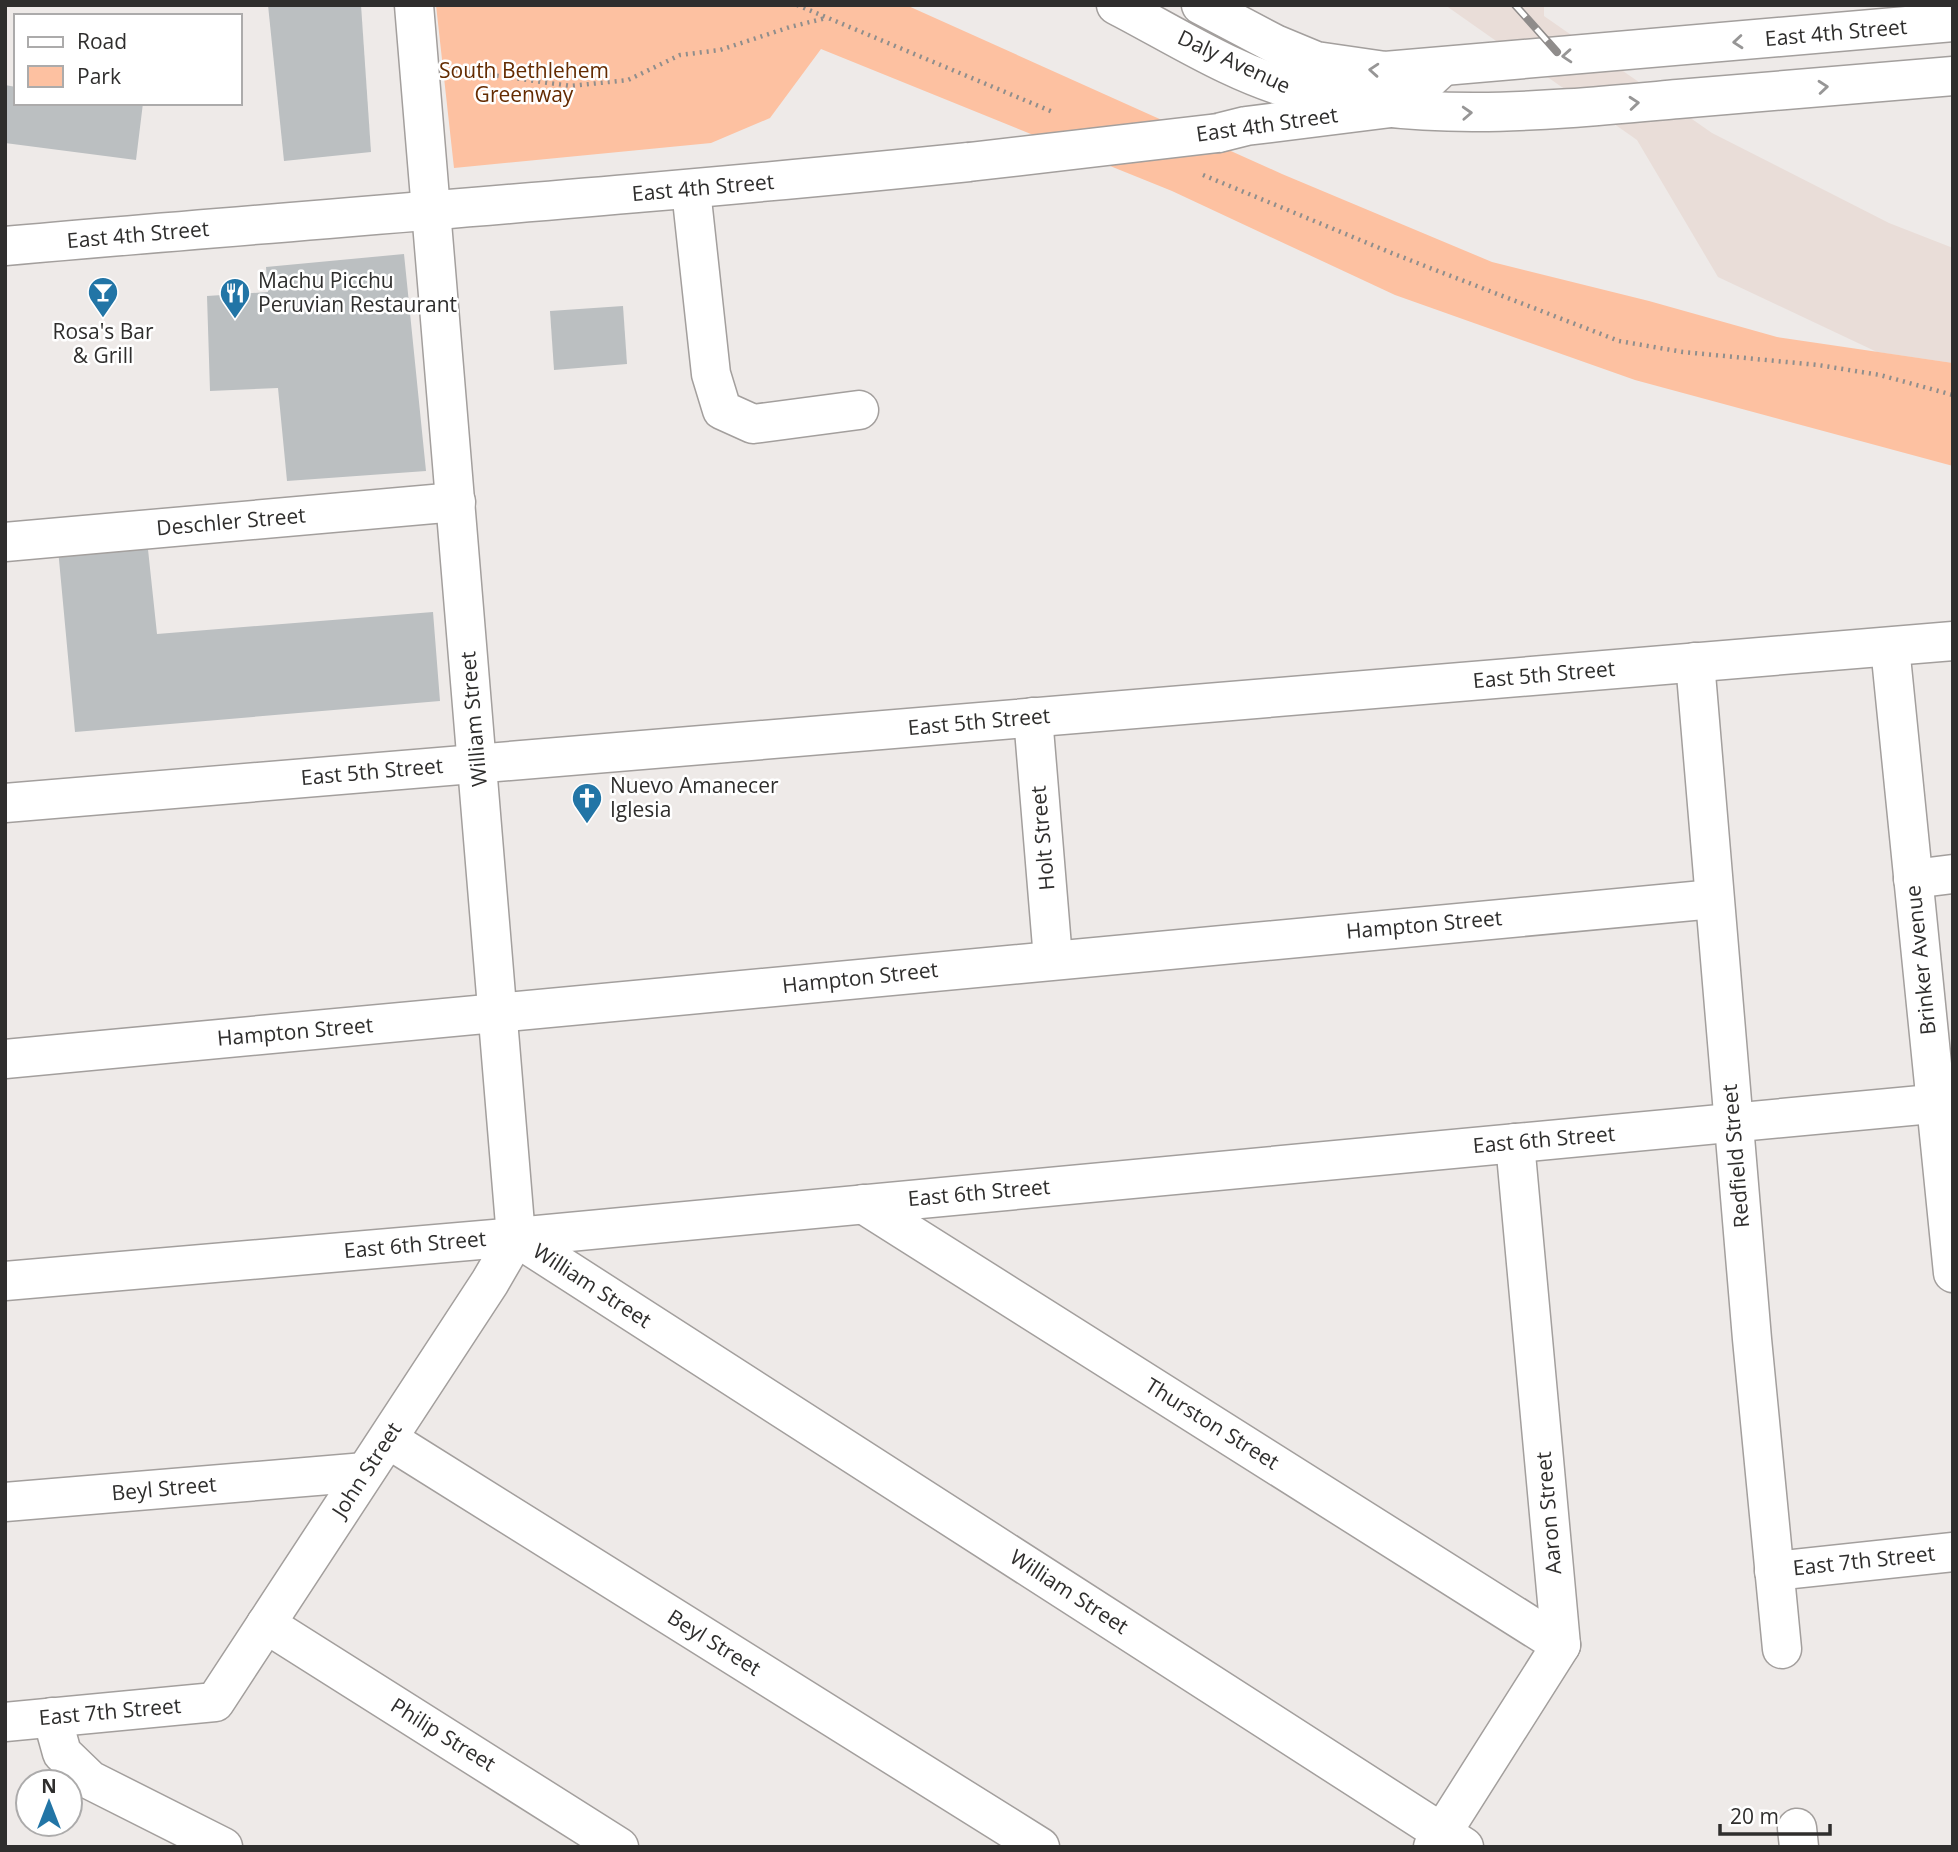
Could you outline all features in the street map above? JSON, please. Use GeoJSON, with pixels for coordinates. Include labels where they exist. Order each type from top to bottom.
{"type":"FeatureCollection","features":[{"type":"Feature","properties":{"kind":"main road","name":"William Street"},"geometry":{"type":"LineString","coordinates":[[414,5],[516,1237],[1446,1842]]}},
{"type":"Feature","properties":{"kind":"main road","name":"Daly Avenue"},"geometry":{"type":"LineString","coordinates":[[1116,5],[1269,82],[1333,100],[1399,107]]}},
{"type":"Feature","properties":{"kind":"main road","name":"Daly Avenue"},"geometry":{"type":"LineString","coordinates":[[1201,5],[1275,44],[1315,61],[1385,71],[1442,67]]}},
{"type":"Feature","properties":{"kind":"main road","name":"East 4th Street"},"geometry":{"type":"LineString","coordinates":[[1442,67],[1953,22]]}},
{"type":"Feature","properties":{"kind":"main road"},"geometry":{"type":"LineString","coordinates":[[1399,107],[1442,67]]}},
{"type":"Feature","properties":{"kind":"main road","name":"East 4th Street"},"geometry":{"type":"LineString","coordinates":[[5,246],[432,209],[691,190],[1218,133],[1246,125],[1399,107],[1451,113],[1587,107],[1953,76]]}},
{"type":"Feature","properties":{"kind":"main road"},"geometry":{"type":"LineString","coordinates":[[691,190],[711,374],[722,410],[753,424],[859,410]]}},
{"type":"Feature","properties":{"kind":"main road","name":"Deschler Street"},"geometry":{"type":"LineString","coordinates":[[5,542],[456,502]]}},
{"type":"Feature","properties":{"kind":"main road","name":"East 5th Street"},"geometry":{"type":"LineString","coordinates":[[5,803],[1953,641]]}},
{"type":"Feature","properties":{"kind":"main road","name":"Brinker Avenue"},"geometry":{"type":"LineString","coordinates":[[1890,646],[1913,879],[1944,1103],[1953,1273]]}},
{"type":"Feature","properties":{"kind":"main road","name":"Redfield Street"},"geometry":{"type":"LineString","coordinates":[[1695,662],[1733,1123],[1782,1649]]}},
{"type":"Feature","properties":{"kind":"main road","name":"Holt Street"},"geometry":{"type":"LineString","coordinates":[[1033,717],[1053,959]]}},
{"type":"Feature","properties":{"kind":"main road"},"geometry":{"type":"LineString","coordinates":[[1913,879],[1953,874]]}},
{"type":"Feature","properties":{"kind":"main road","name":"Hampton Street"},"geometry":{"type":"LineString","coordinates":[[5,1059],[1714,899]]}},
{"type":"Feature","properties":{"kind":"main road","name":"East 6th Street"},"geometry":{"type":"LineString","coordinates":[[5,1280],[516,1237],[1944,1103]]}},
{"type":"Feature","properties":{"kind":"main road","name":"Aaron Street"},"geometry":{"type":"LineString","coordinates":[[1515,1143],[1561,1644]]}},
{"type":"Feature","properties":{"kind":"main road","name":"Thurston Street"},"geometry":{"type":"LineString","coordinates":[[863,1204],[1561,1644]]}},
{"type":"Feature","properties":{"kind":"main road","name":"John Street"},"geometry":{"type":"LineString","coordinates":[[215,1702],[490,1282],[516,1237]]}},
{"type":"Feature","properties":{"kind":"main road","name":"Beyl Street"},"geometry":{"type":"LineString","coordinates":[[388,1439],[1040,1847]]}},
{"type":"Feature","properties":{"kind":"main road","name":"Beyl Street"},"geometry":{"type":"LineString","coordinates":[[5,1502],[366,1472]]}},
{"type":"Feature","properties":{"kind":"main road","name":"East 7th Street"},"geometry":{"type":"LineString","coordinates":[[1774,1571],[1953,1552]]}},
{"type":"Feature","properties":{"kind":"main road","name":"Philip Street"},"geometry":{"type":"LineString","coordinates":[[266,1624],[619,1847]]}},
{"type":"Feature","properties":{"kind":"main road"},"geometry":{"type":"LineString","coordinates":[[1446,1842],[1561,1644]]}},
{"type":"Feature","properties":{"kind":"main road","name":"East 7th Street"},"geometry":{"type":"LineString","coordinates":[[5,1722],[215,1702]]}},
{"type":"Feature","properties":{"kind":"main road"},"geometry":{"type":"LineString","coordinates":[[52,1717],[62,1753],[90,1780],[223,1847]]}},
{"type":"Feature","properties":{"kind":"path"},"geometry":{"type":"LineString","coordinates":[[797,5],[1059,115]]}},
{"type":"Feature","properties":{"kind":"path"},"geometry":{"type":"LineString","coordinates":[[419,65],[571,86],[628,80],[680,55],[720,50],[827,18]]}},
{"type":"Feature","properties":{"kind":"path"},"geometry":{"type":"LineString","coordinates":[[1200,174],[1394,254],[1619,341],[1683,352],[1818,365],[1880,375],[1953,395]]}},
{"type":"Feature","properties":{"kind":"shaded area"},"geometry":{"type":"Polygon","coordinates":[[[1445,5],[1544,5],[1544,16],[1712,133],[1889,223],[1953,248],[1953,363],[1877,352],[1718,277],[1637,140],[1445,5]]]}},
{"type":"Feature","properties":{"kind":"green space","name":"South Bethlehem Greenway"},"geometry":{"type":"Polygon","coordinates":[[[436,5],[906,5],[1282,174],[1492,262],[1649,301],[1777,337],[1953,363],[1953,466],[1635,380],[1395,295],[1172,191],[821,49],[770,118],[711,143],[454,168],[436,5]]]}},
{"type":"Feature","properties":{"kind":"building"},"geometry":{"type":"Polygon","coordinates":[[[268,5],[361,5],[371,152],[284,161],[268,5]]]}},
{"type":"Feature","properties":{"kind":"building"},"geometry":{"type":"Polygon","coordinates":[[[5,85],[14,87],[14,105],[143,105],[136,160],[5,143],[5,85]]]}},
{"type":"Feature","properties":{"kind":"building"},"geometry":{"type":"Polygon","coordinates":[[[404,254],[426,471],[287,481],[278,388],[210,391],[207,296],[268,292],[266,267],[404,254]]]}},
{"type":"Feature","properties":{"kind":"building"},"geometry":{"type":"Polygon","coordinates":[[[623,306],[627,364],[554,370],[550,311],[623,306]]]}},
{"type":"Feature","properties":{"kind":"building"},"geometry":{"type":"Polygon","coordinates":[[[147,540],[157,634],[433,612],[440,701],[75,732],[58,549],[147,540]]]}},
{"type":"Feature","properties":{"kind":"railway"},"geometry":{"type":"LineString","coordinates":[[1515,5],[1557,52]]}},
{"type":"Feature","properties":{"kind":"place","name":"Rosa's Bar & Grill"},"geometry":{"type":"Point","coordinates":[103,319]}},
{"type":"Feature","properties":{"kind":"place","name":"Machu Picchu Peruvian Restaurant"},"geometry":{"type":"Point","coordinates":[235,320]}},
{"type":"Feature","properties":{"kind":"place","name":"Nuevo Amanecer Iglesia"},"geometry":{"type":"Point","coordinates":[587,825]}}]}
